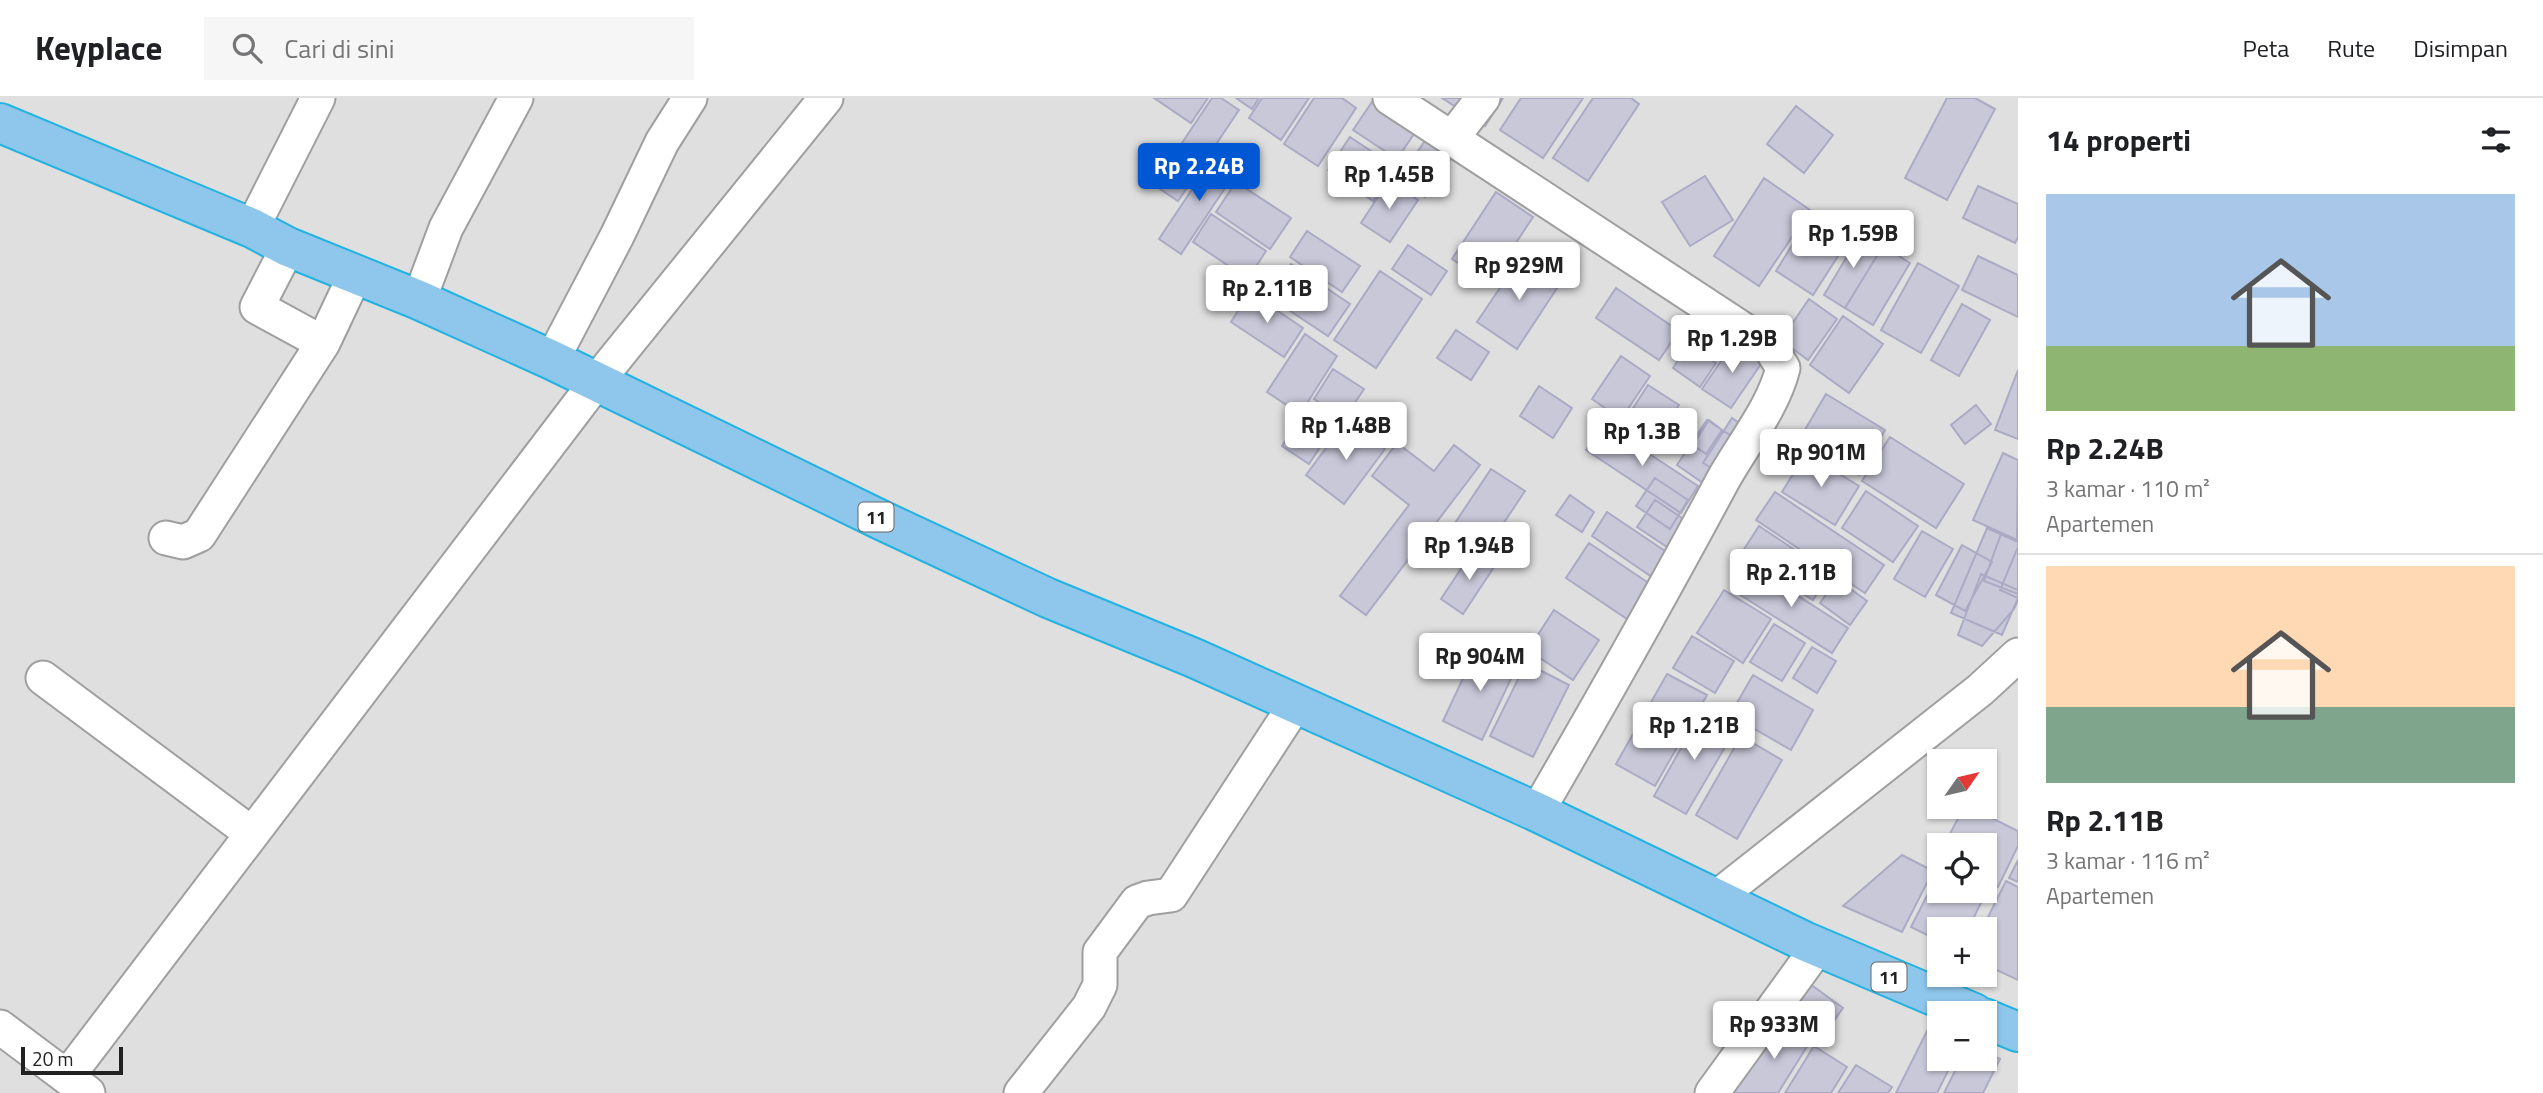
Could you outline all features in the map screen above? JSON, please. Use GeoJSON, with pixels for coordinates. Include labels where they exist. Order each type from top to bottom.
{"type":"FeatureCollection","features":[{"type":"Feature","properties":{"kind":"highway","name":"11"},"geometry":{"type":"LineString","coordinates":[[0,123],[252,228],[288,247],[356,273],[552,360],[1048,598],[1194,658],[1537,812],[1811,944],[1945,1001]]}},
{"type":"Feature","properties":{"kind":"highway"},"geometry":{"type":"LineString","coordinates":[[1997,1023],[2018,1032]]}},
{"type":"Feature","properties":{"kind":"street"},"geometry":{"type":"LineString","coordinates":[[252,228],[318,98]]}},
{"type":"Feature","properties":{"kind":"street"},"geometry":{"type":"LineString","coordinates":[[419,300],[446,228],[516,98]]}},
{"type":"Feature","properties":{"kind":"street"},"geometry":{"type":"LineString","coordinates":[[552,360],[617,236],[662,142],[690,98]]}},
{"type":"Feature","properties":{"kind":"street"},"geometry":{"type":"LineString","coordinates":[[0,1027],[77,1085],[251,833],[597,381],[826,98]]}},
{"type":"Feature","properties":{"kind":"street"},"geometry":{"type":"LineString","coordinates":[[1390,98],[1770,347],[1783,368],[1778,387],[1735,458],[1650,617],[1537,812]]}},
{"type":"Feature","properties":{"kind":"street"},"geometry":{"type":"LineString","coordinates":[[1452,138],[1483,98]]}},
{"type":"Feature","properties":{"kind":"street"},"geometry":{"type":"LineString","coordinates":[[288,247],[257,307],[323,343]]}},
{"type":"Feature","properties":{"kind":"street"},"geometry":{"type":"LineString","coordinates":[[166,538],[183,542],[199,535],[323,343],[356,273]]}},
{"type":"Feature","properties":{"kind":"street"},"geometry":{"type":"LineString","coordinates":[[1716,898],[1980,690],[2018,655]]}},
{"type":"Feature","properties":{"kind":"street"},"geometry":{"type":"LineString","coordinates":[[43,678],[251,833]]}},
{"type":"Feature","properties":{"kind":"street"},"geometry":{"type":"LineString","coordinates":[[1021,1093],[1089,1007],[1100,985],[1100,952],[1137,902],[1171,895],[1294,705]]}},
{"type":"Feature","properties":{"kind":"street"},"geometry":{"type":"LineString","coordinates":[[1712,1093],[1811,944]]}},
{"type":"Feature","properties":{"kind":"shaded area"},"geometry":{"type":"Polygon","coordinates":[[[0,98],[2018,98],[2018,1093],[0,1093],[0,98]]]}},
{"type":"Feature","properties":{"kind":"building"},"geometry":{"type":"Polygon","coordinates":[[[1154,98],[1208,98],[1191,123],[1154,98]]]}},
{"type":"Feature","properties":{"kind":"building"},"geometry":{"type":"Polygon","coordinates":[[[1212,98],[1221,98],[1239,110],[1178,201],[1154,185],[1212,98]]]}},
{"type":"Feature","properties":{"kind":"building"},"geometry":{"type":"Polygon","coordinates":[[[1236,98],[1259,98],[1252,109],[1236,98]]]}},
{"type":"Feature","properties":{"kind":"building"},"geometry":{"type":"Polygon","coordinates":[[[1262,98],[1309,98],[1281,140],[1249,118],[1262,98]]]}},
{"type":"Feature","properties":{"kind":"building"},"geometry":{"type":"Polygon","coordinates":[[[1314,98],[1342,98],[1356,108],[1318,166],[1284,144],[1314,98]]]}},
{"type":"Feature","properties":{"kind":"building"},"geometry":{"type":"Polygon","coordinates":[[[1442,98],[1503,98],[1485,126],[1442,98]]]}},
{"type":"Feature","properties":{"kind":"building"},"geometry":{"type":"Polygon","coordinates":[[[1521,98],[1583,98],[1543,158],[1500,130],[1521,98]]]}},
{"type":"Feature","properties":{"kind":"building"},"geometry":{"type":"Polygon","coordinates":[[[1593,98],[1631,98],[1639,104],[1588,181],[1553,158],[1593,98]]]}},
{"type":"Feature","properties":{"kind":"building"},"geometry":{"type":"Polygon","coordinates":[[[1947,98],[1975,98],[1995,109],[1947,200],[1905,178],[1947,98]]]}},
{"type":"Feature","properties":{"kind":"building"},"geometry":{"type":"Polygon","coordinates":[[[1374,99],[1418,128],[1397,159],[1353,130],[1374,99]]]}},
{"type":"Feature","properties":{"kind":"building"},"geometry":{"type":"Polygon","coordinates":[[[1796,106],[1833,135],[1804,173],[1767,144],[1796,106]]]}},
{"type":"Feature","properties":{"kind":"building"},"geometry":{"type":"Polygon","coordinates":[[[1428,136],[1454,154],[1425,197],[1399,180],[1428,136]]]}},
{"type":"Feature","properties":{"kind":"building"},"geometry":{"type":"Polygon","coordinates":[[[1350,137],[1395,167],[1373,201],[1328,170],[1350,137]]]}},
{"type":"Feature","properties":{"kind":"building"},"geometry":{"type":"Polygon","coordinates":[[[1217,152],[1239,167],[1181,254],[1159,239],[1217,152]]]}},
{"type":"Feature","properties":{"kind":"building"},"geometry":{"type":"Polygon","coordinates":[[[1705,176],[1733,220],[1690,246],[1662,202],[1705,176]]]}},
{"type":"Feature","properties":{"kind":"building"},"geometry":{"type":"Polygon","coordinates":[[[1764,178],[1810,210],[1759,286],[1714,256],[1764,178]]]}},
{"type":"Feature","properties":{"kind":"building"},"geometry":{"type":"Polygon","coordinates":[[[1389,180],[1418,200],[1390,242],[1361,223],[1389,180]]]}},
{"type":"Feature","properties":{"kind":"building"},"geometry":{"type":"Polygon","coordinates":[[[1236,182],[1291,218],[1270,249],[1216,212],[1236,182]]]}},
{"type":"Feature","properties":{"kind":"building"},"geometry":{"type":"Polygon","coordinates":[[[1978,186],[2018,204],[2018,237],[2015,243],[1963,218],[1978,186]]]}},
{"type":"Feature","properties":{"kind":"building"},"geometry":{"type":"Polygon","coordinates":[[[1496,192],[1533,217],[1489,284],[1452,259],[1496,192]]]}},
{"type":"Feature","properties":{"kind":"building"},"geometry":{"type":"Polygon","coordinates":[[[1211,214],[1266,251],[1248,279],[1193,242],[1211,214]]]}},
{"type":"Feature","properties":{"kind":"building"},"geometry":{"type":"Polygon","coordinates":[[[1811,215],[1849,239],[1813,295],[1776,271],[1811,215]]]}},
{"type":"Feature","properties":{"kind":"building"},"geometry":{"type":"Polygon","coordinates":[[[1307,231],[1360,266],[1342,292],[1290,257],[1307,231]]]}},
{"type":"Feature","properties":{"kind":"building"},"geometry":{"type":"Polygon","coordinates":[[[1861,233],[1883,246],[1845,308],[1824,295],[1861,233]]]}},
{"type":"Feature","properties":{"kind":"building"},"geometry":{"type":"Polygon","coordinates":[[[1408,245],[1447,271],[1431,295],[1392,269],[1408,245]]]}},
{"type":"Feature","properties":{"kind":"building"},"geometry":{"type":"Polygon","coordinates":[[[1883,246],[1910,263],[1873,325],[1845,308],[1883,246]]]}},
{"type":"Feature","properties":{"kind":"building"},"geometry":{"type":"Polygon","coordinates":[[[1522,255],[1561,282],[1517,349],[1477,322],[1522,255]]]}},
{"type":"Feature","properties":{"kind":"building"},"geometry":{"type":"Polygon","coordinates":[[[1978,256],[2018,275],[2018,317],[1962,290],[1978,256]]]}},
{"type":"Feature","properties":{"kind":"building"},"geometry":{"type":"Polygon","coordinates":[[[1918,263],[1959,286],[1921,353],[1881,330],[1918,263]]]}},
{"type":"Feature","properties":{"kind":"building"},"geometry":{"type":"Polygon","coordinates":[[[1291,264],[1350,304],[1328,336],[1269,297],[1291,264]]]}},
{"type":"Feature","properties":{"kind":"building"},"geometry":{"type":"Polygon","coordinates":[[[1380,271],[1422,299],[1376,368],[1334,340],[1380,271]]]}},
{"type":"Feature","properties":{"kind":"building"},"geometry":{"type":"Polygon","coordinates":[[[1616,288],[1679,331],[1659,360],[1596,318],[1616,288]]]}},
{"type":"Feature","properties":{"kind":"building"},"geometry":{"type":"Polygon","coordinates":[[[1250,292],[1303,328],[1284,357],[1231,322],[1250,292]]]}},
{"type":"Feature","properties":{"kind":"building"},"geometry":{"type":"Polygon","coordinates":[[[1809,299],[1837,319],[1808,360],[1781,340],[1809,299]]]}},
{"type":"Feature","properties":{"kind":"building"},"geometry":{"type":"Polygon","coordinates":[[[1962,304],[1990,320],[1959,376],[1931,360],[1962,304]]]}},
{"type":"Feature","properties":{"kind":"building"},"geometry":{"type":"Polygon","coordinates":[[[1843,316],[1883,344],[1849,393],[1810,365],[1843,316]]]}},
{"type":"Feature","properties":{"kind":"building"},"geometry":{"type":"Polygon","coordinates":[[[1456,330],[1489,352],[1471,380],[1437,358],[1456,330]]]}},
{"type":"Feature","properties":{"kind":"building"},"geometry":{"type":"Polygon","coordinates":[[[1305,334],[1337,356],[1300,414],[1267,392],[1305,334]]]}},
{"type":"Feature","properties":{"kind":"building"},"geometry":{"type":"Polygon","coordinates":[[[1734,342],[1763,361],[1731,408],[1702,389],[1734,342]]]}},
{"type":"Feature","properties":{"kind":"building"},"geometry":{"type":"Polygon","coordinates":[[[1688,345],[1716,363],[1700,387],[1673,368],[1688,345]]]}},
{"type":"Feature","properties":{"kind":"building"},"geometry":{"type":"Polygon","coordinates":[[[1621,356],[1650,376],[1621,419],[1592,399],[1621,356]]]}},
{"type":"Feature","properties":{"kind":"building"},"geometry":{"type":"Polygon","coordinates":[[[1333,369],[1364,389],[1344,419],[1314,399],[1333,369]]]}},
{"type":"Feature","properties":{"kind":"building"},"geometry":{"type":"Polygon","coordinates":[[[2018,370],[2018,439],[1995,430],[2018,370]]]}},
{"type":"Feature","properties":{"kind":"building"},"geometry":{"type":"Polygon","coordinates":[[[1648,385],[1679,405],[1660,434],[1630,413],[1648,385]]]}},
{"type":"Feature","properties":{"kind":"building"},"geometry":{"type":"Polygon","coordinates":[[[1539,386],[1572,408],[1553,438],[1520,416],[1539,386]]]}},
{"type":"Feature","properties":{"kind":"building"},"geometry":{"type":"Polygon","coordinates":[[[1826,394],[1885,430],[1859,475],[1799,440],[1826,394]]]}},
{"type":"Feature","properties":{"kind":"building"},"geometry":{"type":"Polygon","coordinates":[[[1311,403],[1337,421],[1309,464],[1282,446],[1311,403]]]}},
{"type":"Feature","properties":{"kind":"building"},"geometry":{"type":"Polygon","coordinates":[[[1976,405],[1991,424],[1965,444],[1951,425],[1976,405]]]}},
{"type":"Feature","properties":{"kind":"building"},"geometry":{"type":"Polygon","coordinates":[[[1732,418],[1742,425],[1713,469],[1703,463],[1732,418]]]}},
{"type":"Feature","properties":{"kind":"building"},"geometry":{"type":"Polygon","coordinates":[[[1347,420],[1385,449],[1344,504],[1306,475],[1347,420]]]}},
{"type":"Feature","properties":{"kind":"building"},"geometry":{"type":"Polygon","coordinates":[[[1707,420],[1736,439],[1706,485],[1677,465],[1707,420]]]}},
{"type":"Feature","properties":{"kind":"building"},"geometry":{"type":"Polygon","coordinates":[[[1709,420],[1722,430],[1706,454],[1693,445],[1709,420]]]}},
{"type":"Feature","properties":{"kind":"building"},"geometry":{"type":"Polygon","coordinates":[[[1604,424],[1698,486],[1681,513],[1586,450],[1604,424]]]}},
{"type":"Feature","properties":{"kind":"building"},"geometry":{"type":"Polygon","coordinates":[[[1890,437],[1964,484],[1936,528],[1862,481],[1890,437]]]}},
{"type":"Feature","properties":{"kind":"building"},"geometry":{"type":"Polygon","coordinates":[[[1397,443],[1434,471],[1454,445],[1480,465],[1366,615],[1340,596],[1409,505],[1372,476],[1397,443]]]}},
{"type":"Feature","properties":{"kind":"building"},"geometry":{"type":"Polygon","coordinates":[[[1806,453],[1859,486],[1835,525],[1782,492],[1806,453]]]}},
{"type":"Feature","properties":{"kind":"building"},"geometry":{"type":"Polygon","coordinates":[[[2003,453],[2018,460],[2017,540],[1973,520],[2003,453]]]}},
{"type":"Feature","properties":{"kind":"building"},"geometry":{"type":"Polygon","coordinates":[[[1491,469],[1525,491],[1487,548],[1453,526],[1491,469]]]}},
{"type":"Feature","properties":{"kind":"building"},"geometry":{"type":"Polygon","coordinates":[[[1655,478],[1688,500],[1670,529],[1636,506],[1655,478]]]}},
{"type":"Feature","properties":{"kind":"building"},"geometry":{"type":"Polygon","coordinates":[[[1866,491],[1918,526],[1893,562],[1842,528],[1866,491]]]}},
{"type":"Feature","properties":{"kind":"building"},"geometry":{"type":"Polygon","coordinates":[[[1775,492],[1884,565],[1865,593],[1756,520],[1775,492]]]}},
{"type":"Feature","properties":{"kind":"building"},"geometry":{"type":"Polygon","coordinates":[[[1570,495],[1594,512],[1582,532],[1556,515],[1570,495]]]}},
{"type":"Feature","properties":{"kind":"building"},"geometry":{"type":"Polygon","coordinates":[[[1655,500],[1685,520],[1667,547],[1637,527],[1655,500]]]}},
{"type":"Feature","properties":{"kind":"building"},"geometry":{"type":"Polygon","coordinates":[[[1607,512],[1668,553],[1652,577],[1592,536],[1607,512]]]}},
{"type":"Feature","properties":{"kind":"building"},"geometry":{"type":"Polygon","coordinates":[[[1759,526],[1792,548],[1775,576],[1741,554],[1759,526]]]}},
{"type":"Feature","properties":{"kind":"building"},"geometry":{"type":"Polygon","coordinates":[[[1987,528],[2018,542],[2000,590],[2018,598],[2002,635],[1951,613],[1987,528]]]}},
{"type":"Feature","properties":{"kind":"building"},"geometry":{"type":"Polygon","coordinates":[[[1922,531],[1953,549],[1925,597],[1894,579],[1922,531]]]}},
{"type":"Feature","properties":{"kind":"building"},"geometry":{"type":"Polygon","coordinates":[[[2001,534],[2018,540],[2018,594],[1984,581],[2001,534]]]}},
{"type":"Feature","properties":{"kind":"building"},"geometry":{"type":"Polygon","coordinates":[[[1589,543],[1659,590],[1636,625],[1566,578],[1589,543]]]}},
{"type":"Feature","properties":{"kind":"building"},"geometry":{"type":"Polygon","coordinates":[[[1962,545],[1992,562],[1965,611],[1936,595],[1962,545]]]}},
{"type":"Feature","properties":{"kind":"building"},"geometry":{"type":"Polygon","coordinates":[[[1792,548],[1831,572],[1813,600],[1775,576],[1792,548]]]}},
{"type":"Feature","properties":{"kind":"building"},"geometry":{"type":"Polygon","coordinates":[[[1474,549],[1496,564],[1463,614],[1441,599],[1474,549]]]}},
{"type":"Feature","properties":{"kind":"building"},"geometry":{"type":"Polygon","coordinates":[[[1750,565],[1848,628],[1832,653],[1734,591],[1750,565]]]}},
{"type":"Feature","properties":{"kind":"building"},"geometry":{"type":"Polygon","coordinates":[[[1981,574],[2018,590],[2014,609],[1982,646],[1958,635],[1981,574]]]}},
{"type":"Feature","properties":{"kind":"building"},"geometry":{"type":"Polygon","coordinates":[[[1837,579],[1867,601],[1850,625],[1820,603],[1837,579]]]}},
{"type":"Feature","properties":{"kind":"building"},"geometry":{"type":"Polygon","coordinates":[[[1724,590],[1771,619],[1743,663],[1697,633],[1724,590]]]}},
{"type":"Feature","properties":{"kind":"building"},"geometry":{"type":"Polygon","coordinates":[[[1554,610],[1599,640],[1573,680],[1528,650],[1554,610]]]}},
{"type":"Feature","properties":{"kind":"building"},"geometry":{"type":"Polygon","coordinates":[[[1774,624],[1805,643],[1782,681],[1750,662],[1774,624]]]}},
{"type":"Feature","properties":{"kind":"building"},"geometry":{"type":"Polygon","coordinates":[[[1692,636],[1734,661],[1715,693],[1673,668],[1692,636]]]}},
{"type":"Feature","properties":{"kind":"building"},"geometry":{"type":"Polygon","coordinates":[[[1478,646],[1518,664],[1482,740],[1443,721],[1478,646]]]}},
{"type":"Feature","properties":{"kind":"building"},"geometry":{"type":"Polygon","coordinates":[[[1812,647],[1836,661],[1817,693],[1793,678],[1812,647]]]}},
{"type":"Feature","properties":{"kind":"building"},"geometry":{"type":"Polygon","coordinates":[[[1526,663],[1569,685],[1533,757],[1490,736],[1526,663]]]}},
{"type":"Feature","properties":{"kind":"building"},"geometry":{"type":"Polygon","coordinates":[[[1667,674],[1707,695],[1655,786],[1616,764],[1667,674]]]}},
{"type":"Feature","properties":{"kind":"building"},"geometry":{"type":"Polygon","coordinates":[[[1753,675],[1813,710],[1791,750],[1730,715],[1753,675]]]}},
{"type":"Feature","properties":{"kind":"building"},"geometry":{"type":"Polygon","coordinates":[[[1702,711],[1735,730],[1686,814],[1654,796],[1702,711]]]}},
{"type":"Feature","properties":{"kind":"building"},"geometry":{"type":"Polygon","coordinates":[[[1741,736],[1782,760],[1737,839],[1696,815],[1741,736]]]}},
{"type":"Feature","properties":{"kind":"building"},"geometry":{"type":"Polygon","coordinates":[[[1958,819],[1994,819],[2018,831],[2018,846],[1998,887],[1997,833],[1950,833],[1958,819]]]}},
{"type":"Feature","properties":{"kind":"building"},"geometry":{"type":"Polygon","coordinates":[[[1902,855],[1927,868],[1927,883],[1902,932],[1843,906],[1902,855]]]}},
{"type":"Feature","properties":{"kind":"building"},"geometry":{"type":"Polygon","coordinates":[[[2018,860],[2018,882],[2009,878],[2018,860]]]}},
{"type":"Feature","properties":{"kind":"building"},"geometry":{"type":"Polygon","coordinates":[[[2006,881],[2018,887],[2018,980],[1997,970],[1997,917],[1988,917],[2006,881]]]}},
{"type":"Feature","properties":{"kind":"building"},"geometry":{"type":"Polygon","coordinates":[[[1927,896],[1927,903],[1981,903],[1974,917],[1927,917],[1927,935],[1911,927],[1927,896]]]}},
{"type":"Feature","properties":{"kind":"building"},"geometry":{"type":"Polygon","coordinates":[[[1806,981],[1843,1008],[1823,1036],[1786,1009],[1806,981]]]}},
{"type":"Feature","properties":{"kind":"building"},"geometry":{"type":"Polygon","coordinates":[[[1777,1020],[1811,1040],[1778,1093],[1733,1093],[1777,1020]]]}},
{"type":"Feature","properties":{"kind":"building"},"geometry":{"type":"Polygon","coordinates":[[[1927,1031],[1927,1071],[1948,1071],[1937,1093],[1896,1093],[1927,1031]]]}},
{"type":"Feature","properties":{"kind":"building"},"geometry":{"type":"Polygon","coordinates":[[[1814,1046],[1847,1067],[1831,1093],[1785,1093],[1814,1046]]]}},
{"type":"Feature","properties":{"kind":"building"},"geometry":{"type":"Polygon","coordinates":[[[1856,1065],[1892,1087],[1888,1093],[1838,1093],[1856,1065]]]}},
{"type":"Feature","properties":{"kind":"building"},"geometry":{"type":"Polygon","coordinates":[[[1955,1071],[1994,1071],[1983,1093],[1944,1093],[1955,1071]]]}}]}
